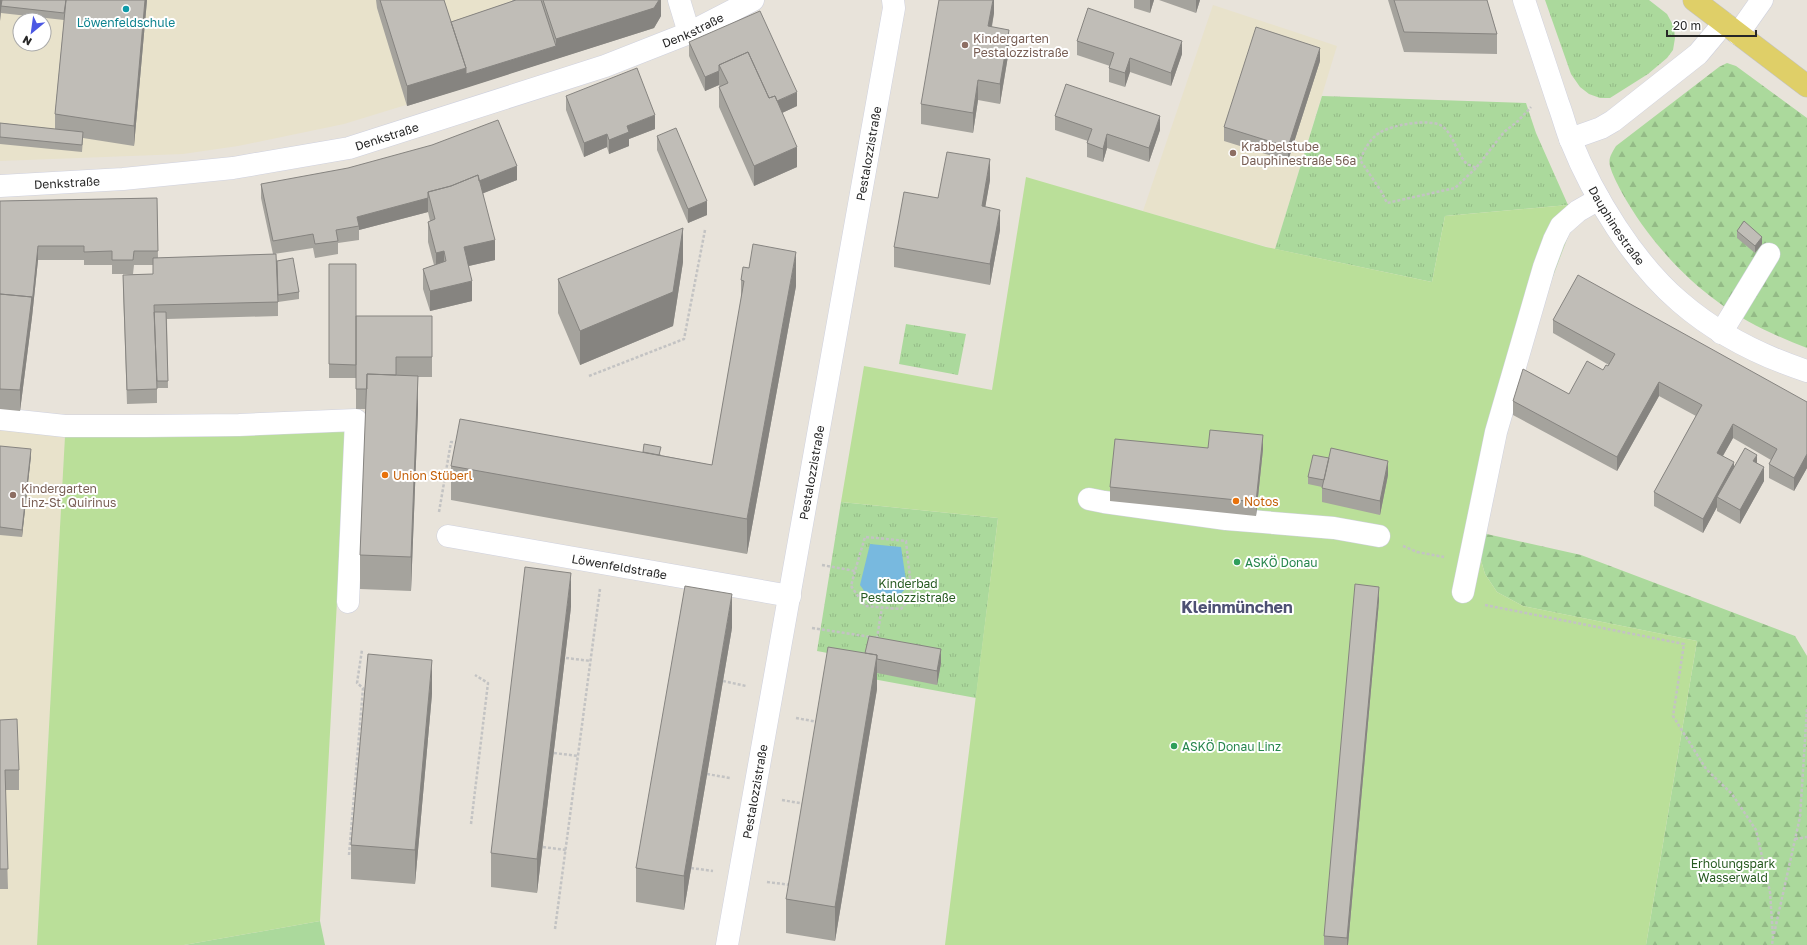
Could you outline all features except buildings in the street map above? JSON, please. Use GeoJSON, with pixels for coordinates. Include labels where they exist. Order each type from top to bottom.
{"type":"FeatureCollection","features":[{"type":"Feature","properties":{"kind":"main road"},"geometry":{"type":"LineString","coordinates":[[1694,0],[1807,86]]}},
{"type":"Feature","properties":{"kind":"street"},"geometry":{"type":"LineString","coordinates":[[679,0],[689,33]]}},
{"type":"Feature","properties":{"kind":"street","name":"Denkstraße"},"geometry":{"type":"LineString","coordinates":[[0,186],[123,179],[233,168],[349,148],[606,66],[689,33],[753,0]]}},
{"type":"Feature","properties":{"kind":"street","name":"Pestalozzistraße"},"geometry":{"type":"LineString","coordinates":[[727,945],[893,16],[893,0]]}},
{"type":"Feature","properties":{"kind":"street","name":"Dauphinestraße"},"geometry":{"type":"LineString","coordinates":[[1524,0],[1570,139],[1584,172],[1623,237],[1650,271],[1680,302],[1721,333],[1748,348],[1782,363],[1807,371]]}},
{"type":"Feature","properties":{"kind":"street"},"geometry":{"type":"LineString","coordinates":[[1570,139],[1614,122],[1731,28],[1762,0]]}},
{"type":"Feature","properties":{"kind":"street"},"geometry":{"type":"LineString","coordinates":[[1463,592],[1496,432],[1544,267],[1561,226],[1578,211],[1599,198]]}},
{"type":"Feature","properties":{"kind":"street"},"geometry":{"type":"LineString","coordinates":[[1721,333],[1769,254]]}},
{"type":"Feature","properties":{"kind":"street"},"geometry":{"type":"LineString","coordinates":[[0,419],[65,426],[239,425],[356,420],[348,602]]}},
{"type":"Feature","properties":{"kind":"street"},"geometry":{"type":"LineString","coordinates":[[1089,499],[1226,519],[1334,528],[1379,536]]}},
{"type":"Feature","properties":{"kind":"street","name":"Löwenfeldstraße"},"geometry":{"type":"LineString","coordinates":[[448,536],[790,596]]}},
{"type":"Feature","properties":{"kind":"path"},"geometry":{"type":"LineString","coordinates":[[1476,168],[1466,162],[1451,137],[1441,126],[1429,123],[1407,124],[1380,133],[1367,145],[1360,160],[1381,191],[1387,203],[1455,188],[1476,168],[1504,132],[1518,121],[1533,105]]}},
{"type":"Feature","properties":{"kind":"path"},"geometry":{"type":"LineString","coordinates":[[589,376],[684,339],[705,230]]}},
{"type":"Feature","properties":{"kind":"path"},"geometry":{"type":"LineString","coordinates":[[438,517],[451,442],[459,444]]}},
{"type":"Feature","properties":{"kind":"path"},"geometry":{"type":"LineString","coordinates":[[1379,536],[1417,552],[1469,561]]}},
{"type":"Feature","properties":{"kind":"path"},"geometry":{"type":"LineString","coordinates":[[864,537],[906,541],[912,596],[901,609],[865,606],[851,586],[855,571],[864,537]]}},
{"type":"Feature","properties":{"kind":"path"},"geometry":{"type":"LineString","coordinates":[[822,565],[855,571]]}},
{"type":"Feature","properties":{"kind":"path"},"geometry":{"type":"LineString","coordinates":[[555,929],[601,582]]}},
{"type":"Feature","properties":{"kind":"path"},"geometry":{"type":"LineString","coordinates":[[1463,592],[1480,604],[1684,644],[1673,716],[1706,769],[1732,794],[1756,830],[1770,892],[1773,936]]}},
{"type":"Feature","properties":{"kind":"path"},"geometry":{"type":"LineString","coordinates":[[812,628],[877,638],[882,607]]}},
{"type":"Feature","properties":{"kind":"path"},"geometry":{"type":"LineString","coordinates":[[349,855],[363,688],[358,683],[362,650]]}},
{"type":"Feature","properties":{"kind":"path"},"geometry":{"type":"LineString","coordinates":[[566,658],[591,661]]}},
{"type":"Feature","properties":{"kind":"path"},"geometry":{"type":"LineString","coordinates":[[472,824],[488,683],[475,675]]}},
{"type":"Feature","properties":{"kind":"path"},"geometry":{"type":"LineString","coordinates":[[723,681],[751,686]]}},
{"type":"Feature","properties":{"kind":"path"},"geometry":{"type":"LineString","coordinates":[[1772,945],[1800,817],[1807,709]]}},
{"type":"Feature","properties":{"kind":"path"},"geometry":{"type":"LineString","coordinates":[[796,718],[821,722]]}},
{"type":"Feature","properties":{"kind":"path"},"geometry":{"type":"LineString","coordinates":[[554,752],[578,756]]}},
{"type":"Feature","properties":{"kind":"path"},"geometry":{"type":"LineString","coordinates":[[707,774],[734,779]]}},
{"type":"Feature","properties":{"kind":"path"},"geometry":{"type":"LineString","coordinates":[[782,800],[807,804]]}},
{"type":"Feature","properties":{"kind":"path"},"geometry":{"type":"LineString","coordinates":[[1795,839],[1807,837]]}},
{"type":"Feature","properties":{"kind":"path"},"geometry":{"type":"LineString","coordinates":[[543,847],[566,850]]}},
{"type":"Feature","properties":{"kind":"path"},"geometry":{"type":"LineString","coordinates":[[691,868],[717,872]]}},
{"type":"Feature","properties":{"kind":"path"},"geometry":{"type":"LineString","coordinates":[[767,882],[794,886]]}},
{"type":"Feature","properties":{"kind":"shaded area"},"geometry":{"type":"Polygon","coordinates":[[[0,0],[512,0],[533,66],[344,124],[238,146],[183,154],[0,161],[0,0]]]}},
{"type":"Feature","properties":{"kind":"shaded area","name":"Krabbelstube Dauphinestraße 56a"},"geometry":{"type":"Polygon","coordinates":[[[1213,5],[1337,46],[1275,249],[1143,211],[1213,5]]]}},
{"type":"Feature","properties":{"kind":"shaded area"},"geometry":{"type":"Polygon","coordinates":[[[0,430],[65,436],[37,945],[0,945],[0,430]]]}},
{"type":"Feature","properties":{"kind":"green space"},"geometry":{"type":"Polygon","coordinates":[[[1545,0],[1649,0],[1667,14],[1674,27],[1675,38],[1673,50],[1667,58],[1648,74],[1610,98],[1600,98],[1589,94],[1580,87],[1571,74],[1545,0]]]}},
{"type":"Feature","properties":{"kind":"green space"},"geometry":{"type":"Polygon","coordinates":[[[1727,63],[1736,66],[1807,118],[1807,348],[1772,333],[1739,316],[1718,302],[1690,279],[1676,266],[1640,222],[1621,191],[1610,166],[1610,158],[1616,146],[1719,67],[1727,63]]]}},
{"type":"Feature","properties":{"kind":"green space"},"geometry":{"type":"Polygon","coordinates":[[[1322,96],[1526,103],[1536,133],[1568,205],[1445,216],[1432,282],[1275,249],[1322,96]]]}},
{"type":"Feature","properties":{"kind":"green space","name":"ASKÖ Donau"},"geometry":{"type":"Polygon","coordinates":[[[1026,177],[1266,247],[1432,282],[1445,216],[1568,205],[1578,222],[1569,234],[1552,279],[1500,450],[1478,550],[1485,574],[1497,592],[1523,606],[1697,641],[1646,945],[945,945],[998,518],[841,502],[864,366],[992,390],[1026,177]]]}},
{"type":"Feature","properties":{"kind":"green space"},"geometry":{"type":"Polygon","coordinates":[[[906,324],[966,334],[958,375],[899,364],[906,324]]]}},
{"type":"Feature","properties":{"kind":"green space"},"geometry":{"type":"Polygon","coordinates":[[[346,431],[320,921],[184,945],[37,945],[65,436],[346,431]]]}},
{"type":"Feature","properties":{"kind":"green space","name":"Kinderbad Pestalozzistraße"},"geometry":{"type":"Polygon","coordinates":[[[841,502],[998,518],[976,698],[862,677],[865,660],[817,651],[841,502]]]}},
{"type":"Feature","properties":{"kind":"green space","name":"Erholungspark Wasserwald"},"geometry":{"type":"Polygon","coordinates":[[[1482,533],[1581,555],[1795,636],[1807,656],[1807,945],[1646,945],[1697,641],[1523,606],[1497,592],[1485,574],[1478,550],[1482,533]]]}},
{"type":"Feature","properties":{"kind":"green space"},"geometry":{"type":"Polygon","coordinates":[[[320,921],[325,945],[184,945],[320,921]]]}},
{"type":"Feature","properties":{"kind":"water"},"geometry":{"type":"Polygon","coordinates":[[[870,544],[901,547],[907,587],[894,601],[870,599],[860,585],[870,544]]]}},
{"type":"Feature","properties":{"kind":"place","name":"Löwenfeldschule"},"geometry":{"type":"Point","coordinates":[126,9]}},
{"type":"Feature","properties":{"kind":"place","name":"Kindergarten Pestalozzistraße"},"geometry":{"type":"Point","coordinates":[965,45]}},
{"type":"Feature","properties":{"kind":"place","name":"Krabbelstube Dauphinestraße 56a"},"geometry":{"type":"Point","coordinates":[1233,153]}},
{"type":"Feature","properties":{"kind":"place","name":"Union Stüberl"},"geometry":{"type":"Point","coordinates":[385,475]}},
{"type":"Feature","properties":{"kind":"place","name":"Kindergarten Linz-St. Quirinus"},"geometry":{"type":"Point","coordinates":[13,495]}},
{"type":"Feature","properties":{"kind":"place","name":"Notos"},"geometry":{"type":"Point","coordinates":[1236,501]}},
{"type":"Feature","properties":{"kind":"place","name":"ASKÖ Donau"},"geometry":{"type":"Point","coordinates":[1237,562]}},
{"type":"Feature","properties":{"kind":"place","name":"ASKÖ Donau Linz"},"geometry":{"type":"Point","coordinates":[1174,746]}},
{"type":"Feature","properties":{"kind":"district","name":"Kleinmünchen"},"geometry":{"type":"Point","coordinates":[1237,607]}}]}
